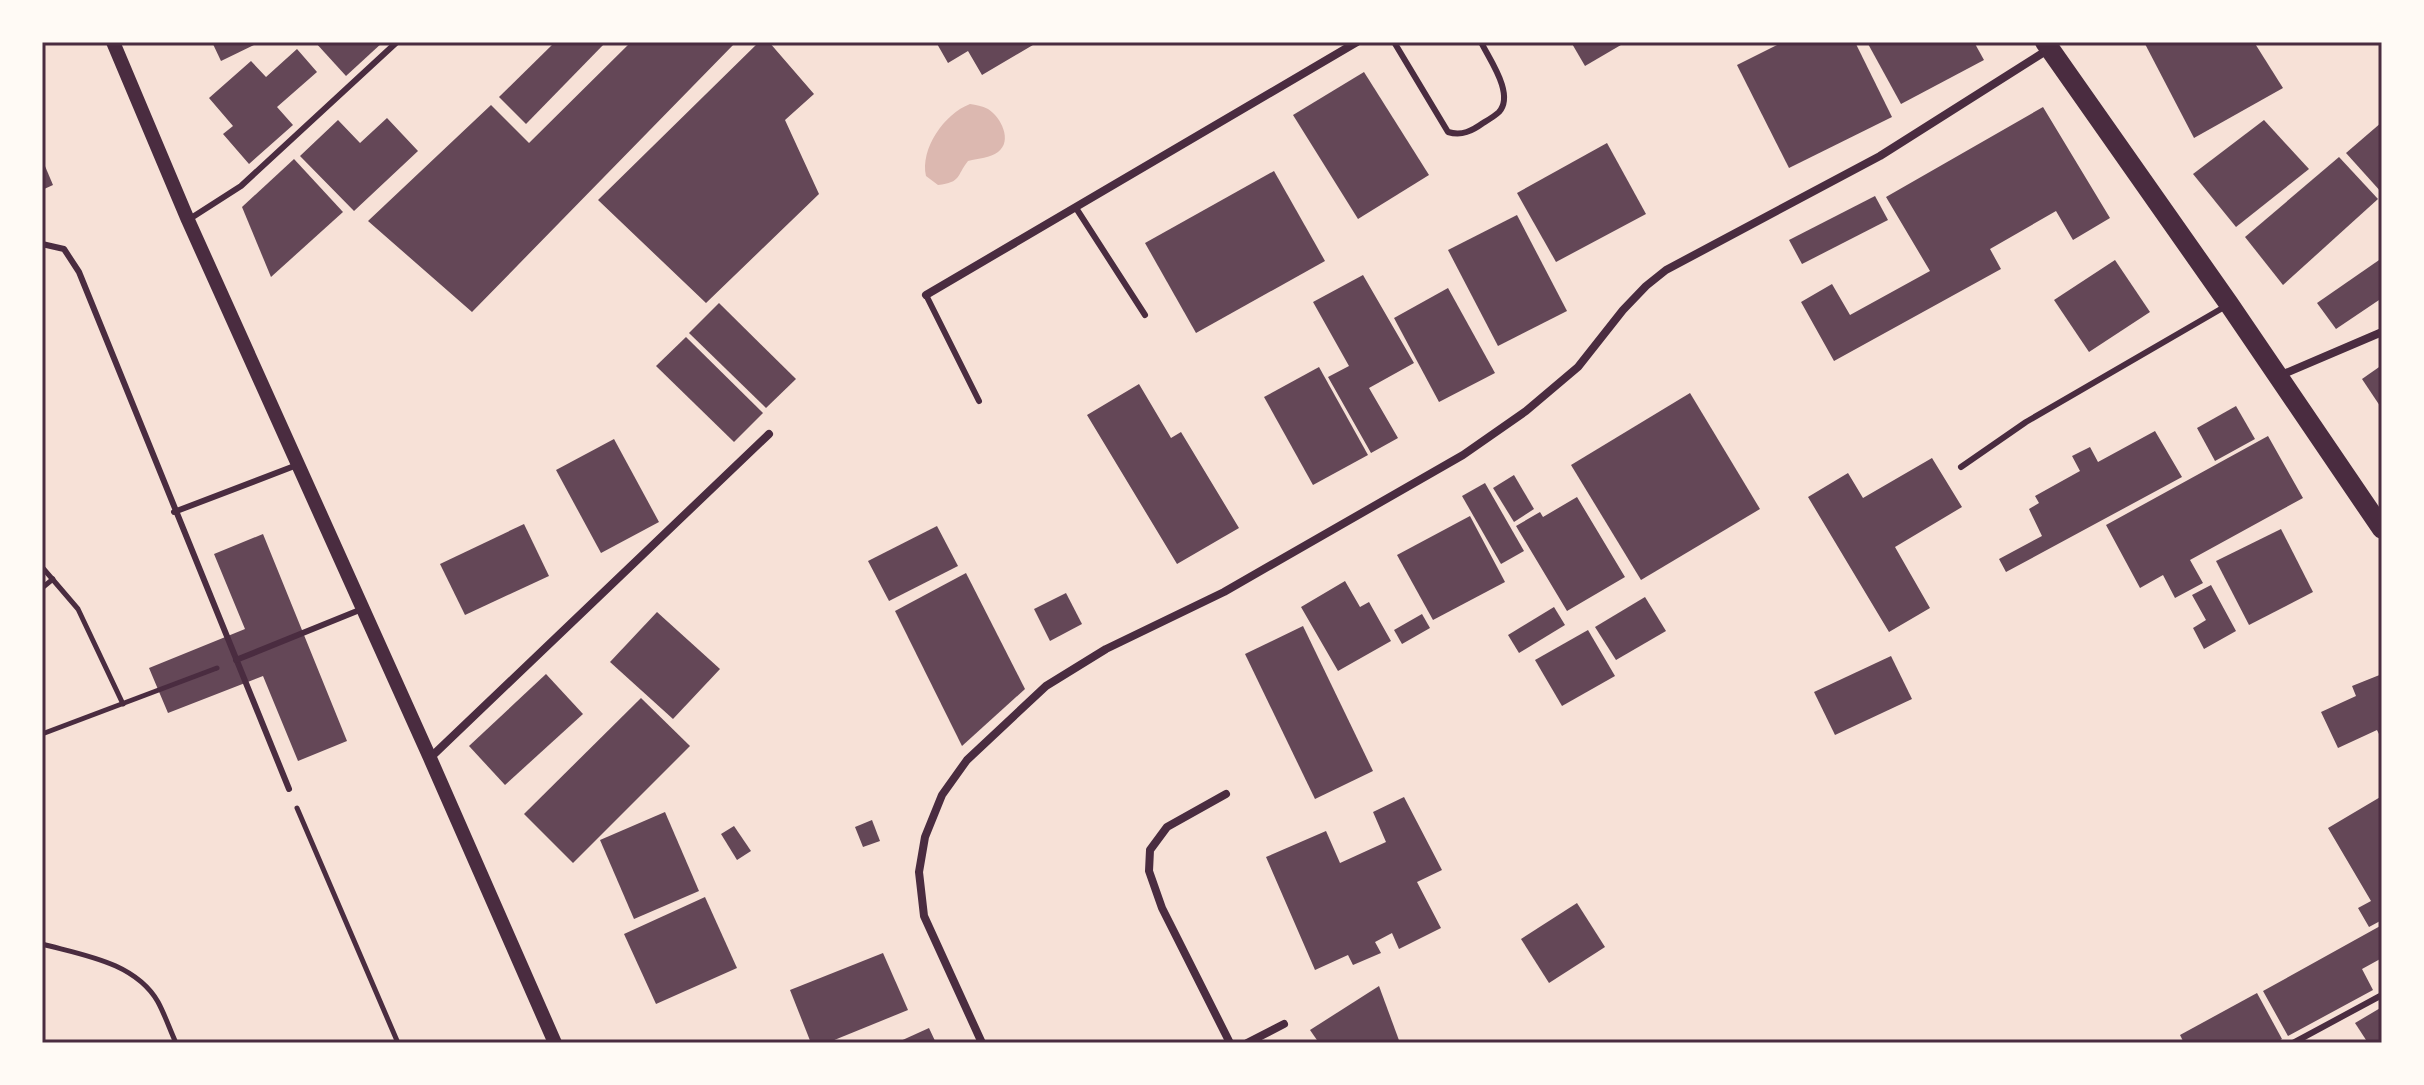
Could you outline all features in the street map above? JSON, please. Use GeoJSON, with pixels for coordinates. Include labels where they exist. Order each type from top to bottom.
{"type":"FeatureCollection","features":[{"type":"Feature","properties":{"kind":"main road"},"geometry":{"type":"LineString","coordinates":[[2047,45],[2382,529]]}},
{"type":"Feature","properties":{"kind":"street"},"geometry":{"type":"LineString","coordinates":[[113,42],[188,220],[555,1043]]}},
{"type":"Feature","properties":{"kind":"street"},"geometry":{"type":"LineString","coordinates":[[926,295],[1357,42]]}},
{"type":"Feature","properties":{"kind":"street"},"geometry":{"type":"LineString","coordinates":[[982,1043],[924,916],[919,872],[925,837],[942,795],[967,760],[1014,715],[1046,686],[1106,649],[1224,592],[1463,455],[1554,389],[1578,367],[1638,294],[1666,270],[1880,156],[2047,45]]}},
{"type":"Feature","properties":{"kind":"street"},"geometry":{"type":"LineString","coordinates":[[2279,376],[2382,332]]}},
{"type":"Feature","properties":{"kind":"street"},"geometry":{"type":"LineString","coordinates":[[430,758],[769,434]]}},
{"type":"Feature","properties":{"kind":"street"},"geometry":{"type":"LineString","coordinates":[[1226,794],[1167,827],[1150,850],[1149,871],[1162,908],[1230,1043]]}},
{"type":"Feature","properties":{"kind":"street"},"geometry":{"type":"LineString","coordinates":[[1249,1043],[1284,1024]]}},
{"type":"Feature","properties":{"kind":"lane"},"geometry":{"type":"LineString","coordinates":[[188,220],[241,186],[397,42]]}},
{"type":"Feature","properties":{"kind":"lane"},"geometry":{"type":"LineString","coordinates":[[1394,42],[1448,132],[1457,135],[1472,131],[1499,112],[1504,103],[1503,87],[1481,42]]}},
{"type":"Feature","properties":{"kind":"lane"},"geometry":{"type":"LineString","coordinates":[[1076,208],[1145,315]]}},
{"type":"Feature","properties":{"kind":"lane"},"geometry":{"type":"LineString","coordinates":[[42,244],[64,249],[79,272],[289,789]]}},
{"type":"Feature","properties":{"kind":"lane"},"geometry":{"type":"LineString","coordinates":[[926,295],[979,401]]}},
{"type":"Feature","properties":{"kind":"lane"},"geometry":{"type":"LineString","coordinates":[[1961,467],[2026,422],[2229,304]]}},
{"type":"Feature","properties":{"kind":"lane"},"geometry":{"type":"LineString","coordinates":[[174,512],[297,465]]}},
{"type":"Feature","properties":{"kind":"lane"},"geometry":{"type":"LineString","coordinates":[[236,660],[362,609]]}},
{"type":"Feature","properties":{"kind":"lane"},"geometry":{"type":"LineString","coordinates":[[2293,1043],[2382,995]]}},
{"type":"Feature","properties":{"kind":"path"},"geometry":{"type":"LineString","coordinates":[[42,567],[78,609],[123,704]]}},
{"type":"Feature","properties":{"kind":"path"},"geometry":{"type":"LineString","coordinates":[[42,588],[53,579]]}},
{"type":"Feature","properties":{"kind":"path"},"geometry":{"type":"LineString","coordinates":[[42,734],[236,660]]}},
{"type":"Feature","properties":{"kind":"path"},"geometry":{"type":"LineString","coordinates":[[289,789],[398,1043]]}},
{"type":"Feature","properties":{"kind":"path"},"geometry":{"type":"LineString","coordinates":[[42,944],[109,963],[132,976],[157,1000],[176,1043]]}},
{"type":"Feature","properties":{"kind":"shaded area"},"geometry":{"type":"Polygon","coordinates":[[[970,104],[988,109],[997,118],[1004,129],[1005,142],[991,156],[968,161],[955,180],[938,185],[926,176],[930,144],[951,116],[970,104]]]}},
{"type":"Feature","properties":{"kind":"building"},"geometry":{"type":"Polygon","coordinates":[[[212,42],[260,42],[221,61],[212,42]]]}},
{"type":"Feature","properties":{"kind":"building"},"geometry":{"type":"Polygon","coordinates":[[[315,42],[383,42],[346,76],[315,42]]]}},
{"type":"Feature","properties":{"kind":"building"},"geometry":{"type":"Polygon","coordinates":[[[555,42],[606,42],[526,124],[499,97],[555,42]]]}},
{"type":"Feature","properties":{"kind":"building"},"geometry":{"type":"Polygon","coordinates":[[[631,42],[736,42],[472,312],[368,221],[491,105],[529,143],[631,42]]]}},
{"type":"Feature","properties":{"kind":"building"},"geometry":{"type":"Polygon","coordinates":[[[759,42],[769,42],[814,94],[785,120],[819,194],[706,303],[598,200],[759,42]]]}},
{"type":"Feature","properties":{"kind":"building"},"geometry":{"type":"Polygon","coordinates":[[[936,42],[1038,42],[982,75],[968,51],[948,63],[936,42]]]}},
{"type":"Feature","properties":{"kind":"building"},"geometry":{"type":"Polygon","coordinates":[[[1571,42],[1626,42],[1585,66],[1571,42]]]}},
{"type":"Feature","properties":{"kind":"building"},"geometry":{"type":"Polygon","coordinates":[[[1783,42],[1855,42],[1892,117],[1789,168],[1737,65],[1783,42]]]}},
{"type":"Feature","properties":{"kind":"building"},"geometry":{"type":"Polygon","coordinates":[[[1867,42],[1974,42],[1984,60],[1901,104],[1867,42]]]}},
{"type":"Feature","properties":{"kind":"building"},"geometry":{"type":"Polygon","coordinates":[[[2144,42],[2254,42],[2283,88],[2194,138],[2144,42]]]}},
{"type":"Feature","properties":{"kind":"building"},"geometry":{"type":"Polygon","coordinates":[[[297,49],[317,72],[277,107],[293,125],[249,164],[223,134],[233,126],[209,98],[251,61],[266,77],[297,49]]]}},
{"type":"Feature","properties":{"kind":"building"},"geometry":{"type":"Polygon","coordinates":[[[1364,72],[1429,175],[1358,219],[1293,115],[1364,72]]]}},
{"type":"Feature","properties":{"kind":"building"},"geometry":{"type":"Polygon","coordinates":[[[2043,107],[2110,218],[2073,240],[2056,211],[1990,249],[2001,269],[1834,361],[1801,302],[1832,284],[1850,315],[1930,271],[1886,197],[2043,107]]]}},
{"type":"Feature","properties":{"kind":"building"},"geometry":{"type":"Polygon","coordinates":[[[387,118],[418,151],[354,211],[300,156],[338,120],[360,143],[387,118]]]}},
{"type":"Feature","properties":{"kind":"building"},"geometry":{"type":"Polygon","coordinates":[[[2264,120],[2309,169],[2236,227],[2193,174],[2264,120]]]}},
{"type":"Feature","properties":{"kind":"building"},"geometry":{"type":"Polygon","coordinates":[[[2382,122],[2382,193],[2346,153],[2382,122]]]}},
{"type":"Feature","properties":{"kind":"building"},"geometry":{"type":"Polygon","coordinates":[[[1607,143],[1646,214],[1556,262],[1517,193],[1607,143]]]}},
{"type":"Feature","properties":{"kind":"building"},"geometry":{"type":"Polygon","coordinates":[[[2339,157],[2378,199],[2283,285],[2245,237],[2339,157]]]}},
{"type":"Feature","properties":{"kind":"building"},"geometry":{"type":"Polygon","coordinates":[[[42,159],[53,185],[42,190],[42,159]]]}},
{"type":"Feature","properties":{"kind":"building"},"geometry":{"type":"Polygon","coordinates":[[[294,159],[343,212],[271,277],[242,207],[294,159]]]}},
{"type":"Feature","properties":{"kind":"building"},"geometry":{"type":"Polygon","coordinates":[[[1274,171],[1325,261],[1196,333],[1145,243],[1274,171]]]}},
{"type":"Feature","properties":{"kind":"building"},"geometry":{"type":"Polygon","coordinates":[[[1875,196],[1888,220],[1802,264],[1789,240],[1875,196]]]}},
{"type":"Feature","properties":{"kind":"building"},"geometry":{"type":"Polygon","coordinates":[[[1517,215],[1567,311],[1498,346],[1448,250],[1517,215]]]}},
{"type":"Feature","properties":{"kind":"building"},"geometry":{"type":"Polygon","coordinates":[[[2382,258],[2382,298],[2336,329],[2317,303],[2382,258]]]}},
{"type":"Feature","properties":{"kind":"building"},"geometry":{"type":"Polygon","coordinates":[[[2115,260],[2150,312],[2089,352],[2054,300],[2115,260]]]}},
{"type":"Feature","properties":{"kind":"building"},"geometry":{"type":"Polygon","coordinates":[[[1363,275],[1414,363],[1369,388],[1398,438],[1371,453],[1328,377],[1349,366],[1313,302],[1363,275]]]}},
{"type":"Feature","properties":{"kind":"building"},"geometry":{"type":"Polygon","coordinates":[[[1448,288],[1495,373],[1439,402],[1394,318],[1448,288]]]}},
{"type":"Feature","properties":{"kind":"building"},"geometry":{"type":"Polygon","coordinates":[[[719,303],[796,379],[766,408],[689,333],[719,303]]]}},
{"type":"Feature","properties":{"kind":"building"},"geometry":{"type":"Polygon","coordinates":[[[686,337],[763,413],[734,442],[656,366],[686,337]]]}},
{"type":"Feature","properties":{"kind":"building"},"geometry":{"type":"Polygon","coordinates":[[[2382,365],[2382,409],[2362,379],[2382,365]]]}},
{"type":"Feature","properties":{"kind":"building"},"geometry":{"type":"Polygon","coordinates":[[[1319,367],[1368,455],[1313,485],[1264,397],[1319,367]]]}},
{"type":"Feature","properties":{"kind":"building"},"geometry":{"type":"Polygon","coordinates":[[[1139,384],[1171,438],[1181,432],[1239,528],[1177,564],[1087,415],[1139,384]]]}},
{"type":"Feature","properties":{"kind":"building"},"geometry":{"type":"Polygon","coordinates":[[[1690,393],[1760,509],[1641,580],[1571,465],[1690,393]]]}},
{"type":"Feature","properties":{"kind":"building"},"geometry":{"type":"Polygon","coordinates":[[[2236,406],[2255,439],[2215,461],[2197,428],[2236,406]]]}},
{"type":"Feature","properties":{"kind":"building"},"geometry":{"type":"Polygon","coordinates":[[[2155,431],[2182,477],[2006,572],[1999,559],[2042,536],[2029,509],[2039,503],[2035,496],[2080,471],[2072,456],[2090,447],[2098,462],[2155,431]]]}},
{"type":"Feature","properties":{"kind":"building"},"geometry":{"type":"Polygon","coordinates":[[[2268,436],[2303,498],[2190,560],[2203,583],[2175,598],[2163,575],[2140,588],[2106,525],[2268,436]]]}},
{"type":"Feature","properties":{"kind":"building"},"geometry":{"type":"Polygon","coordinates":[[[614,439],[659,522],[601,553],[556,470],[614,439]]]}},
{"type":"Feature","properties":{"kind":"building"},"geometry":{"type":"Polygon","coordinates":[[[1932,458],[1962,507],[1895,547],[1930,608],[1889,632],[1808,497],[1848,473],[1863,498],[1932,458]]]}},
{"type":"Feature","properties":{"kind":"building"},"geometry":{"type":"Polygon","coordinates":[[[1514,475],[1534,509],[1514,522],[1493,488],[1514,475]]]}},
{"type":"Feature","properties":{"kind":"building"},"geometry":{"type":"Polygon","coordinates":[[[1485,483],[1524,551],[1501,564],[1462,496],[1485,483]]]}},
{"type":"Feature","properties":{"kind":"building"},"geometry":{"type":"Polygon","coordinates":[[[1577,497],[1625,577],[1567,611],[1516,526],[1540,512],[1543,517],[1577,497]]]}},
{"type":"Feature","properties":{"kind":"building"},"geometry":{"type":"Polygon","coordinates":[[[1470,516],[1505,582],[1433,620],[1397,555],[1470,516]]]}},
{"type":"Feature","properties":{"kind":"building"},"geometry":{"type":"Polygon","coordinates":[[[524,524],[549,576],[465,615],[440,564],[524,524]]]}},
{"type":"Feature","properties":{"kind":"building"},"geometry":{"type":"Polygon","coordinates":[[[937,526],[958,566],[889,601],[868,561],[937,526]]]}},
{"type":"Feature","properties":{"kind":"building"},"geometry":{"type":"Polygon","coordinates":[[[2281,529],[2313,592],[2249,625],[2216,561],[2281,529]]]}},
{"type":"Feature","properties":{"kind":"building"},"geometry":{"type":"Polygon","coordinates":[[[263,534],[347,741],[298,761],[263,676],[168,713],[149,668],[245,629],[214,554],[263,534]]]}},
{"type":"Feature","properties":{"kind":"building"},"geometry":{"type":"Polygon","coordinates":[[[966,573],[1025,689],[962,746],[895,611],[966,573]]]}},
{"type":"Feature","properties":{"kind":"building"},"geometry":{"type":"Polygon","coordinates":[[[1345,581],[1360,607],[1369,602],[1391,641],[1338,671],[1301,607],[1345,581]]]}},
{"type":"Feature","properties":{"kind":"building"},"geometry":{"type":"Polygon","coordinates":[[[2211,585],[2236,631],[2204,649],[2193,628],[2206,620],[2192,595],[2211,585]]]}},
{"type":"Feature","properties":{"kind":"building"},"geometry":{"type":"Polygon","coordinates":[[[1066,593],[1082,624],[1050,641],[1034,609],[1066,593]]]}},
{"type":"Feature","properties":{"kind":"building"},"geometry":{"type":"Polygon","coordinates":[[[1645,597],[1666,631],[1616,660],[1595,627],[1645,597]]]}},
{"type":"Feature","properties":{"kind":"building"},"geometry":{"type":"Polygon","coordinates":[[[1554,607],[1565,625],[1519,653],[1508,635],[1554,607]]]}},
{"type":"Feature","properties":{"kind":"building"},"geometry":{"type":"Polygon","coordinates":[[[657,612],[720,669],[673,719],[610,662],[657,612]]]}},
{"type":"Feature","properties":{"kind":"building"},"geometry":{"type":"Polygon","coordinates":[[[1422,614],[1430,628],[1402,644],[1394,630],[1422,614]]]}},
{"type":"Feature","properties":{"kind":"building"},"geometry":{"type":"Polygon","coordinates":[[[1303,626],[1373,771],[1315,799],[1245,654],[1303,626]]]}},
{"type":"Feature","properties":{"kind":"building"},"geometry":{"type":"Polygon","coordinates":[[[1588,630],[1615,676],[1562,706],[1535,660],[1588,630]]]}},
{"type":"Feature","properties":{"kind":"building"},"geometry":{"type":"Polygon","coordinates":[[[1891,656],[1912,699],[1835,735],[1814,692],[1891,656]]]}},
{"type":"Feature","properties":{"kind":"building"},"geometry":{"type":"Polygon","coordinates":[[[546,674],[583,714],[505,785],[469,746],[546,674]]]}},
{"type":"Feature","properties":{"kind":"building"},"geometry":{"type":"Polygon","coordinates":[[[2382,674],[2382,740],[2377,730],[2338,748],[2321,712],[2356,696],[2352,686],[2382,674]]]}},
{"type":"Feature","properties":{"kind":"building"},"geometry":{"type":"Polygon","coordinates":[[[641,698],[690,746],[573,863],[524,814],[641,698]]]}},
{"type":"Feature","properties":{"kind":"building"},"geometry":{"type":"Polygon","coordinates":[[[2382,796],[2382,920],[2369,927],[2358,908],[2371,901],[2328,828],[2382,796]]]}},
{"type":"Feature","properties":{"kind":"building"},"geometry":{"type":"Polygon","coordinates":[[[1404,797],[1442,870],[1417,882],[1441,928],[1399,949],[1392,933],[1375,942],[1381,953],[1353,965],[1348,955],[1315,970],[1266,857],[1326,831],[1340,863],[1386,842],[1373,812],[1404,797]]]}},
{"type":"Feature","properties":{"kind":"building"},"geometry":{"type":"Polygon","coordinates":[[[665,812],[699,891],[634,919],[600,840],[665,812]]]}},
{"type":"Feature","properties":{"kind":"building"},"geometry":{"type":"Polygon","coordinates":[[[872,820],[880,841],[863,847],[855,827],[872,820]]]}},
{"type":"Feature","properties":{"kind":"building"},"geometry":{"type":"Polygon","coordinates":[[[734,826],[751,851],[737,860],[721,834],[734,826]]]}},
{"type":"Feature","properties":{"kind":"building"},"geometry":{"type":"Polygon","coordinates":[[[705,897],[737,968],[656,1004],[624,934],[705,897]]]}},
{"type":"Feature","properties":{"kind":"building"},"geometry":{"type":"Polygon","coordinates":[[[1577,903],[1605,947],[1549,983],[1521,939],[1577,903]]]}},
{"type":"Feature","properties":{"kind":"building"},"geometry":{"type":"Polygon","coordinates":[[[2382,925],[2382,958],[2362,969],[2373,990],[2288,1036],[2263,991],[2382,925]]]}},
{"type":"Feature","properties":{"kind":"building"},"geometry":{"type":"Polygon","coordinates":[[[883,953],[908,1010],[827,1043],[811,1043],[790,990],[883,953]]]}},
{"type":"Feature","properties":{"kind":"building"},"geometry":{"type":"Polygon","coordinates":[[[1379,986],[1400,1043],[1319,1043],[1310,1030],[1379,986]]]}},
{"type":"Feature","properties":{"kind":"building"},"geometry":{"type":"Polygon","coordinates":[[[2257,993],[2282,1039],[2275,1043],[2184,1043],[2180,1035],[2257,993]]]}},
{"type":"Feature","properties":{"kind":"building"},"geometry":{"type":"Polygon","coordinates":[[[2382,1007],[2382,1043],[2368,1043],[2355,1023],[2382,1007]]]}},
{"type":"Feature","properties":{"kind":"building"},"geometry":{"type":"Polygon","coordinates":[[[929,1028],[936,1043],[896,1043],[929,1028]]]}}]}
